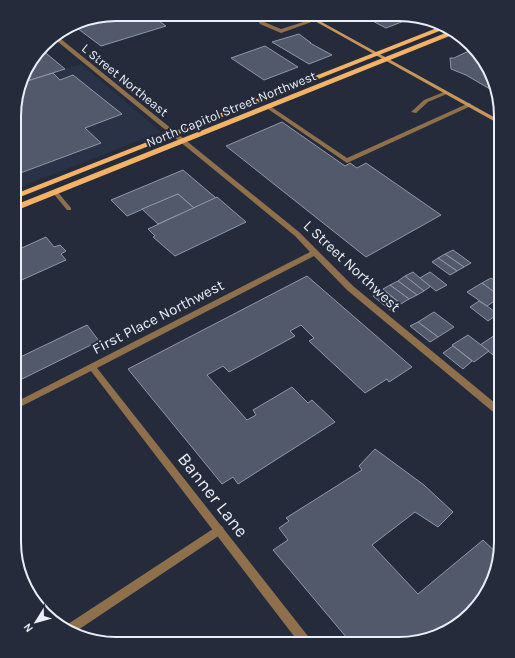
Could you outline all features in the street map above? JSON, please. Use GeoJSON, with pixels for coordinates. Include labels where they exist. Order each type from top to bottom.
{"type":"FeatureCollection","features":[{"type":"Feature","properties":{"kind":"main road"},"geometry":{"type":"LineString","coordinates":[[317,21],[494,119]]}},
{"type":"Feature","properties":{"kind":"main road"},"geometry":{"type":"LineString","coordinates":[[21,195],[439,30]]}},
{"type":"Feature","properties":{"kind":"main road","name":"North Capitol Street Northwest"},"geometry":{"type":"LineString","coordinates":[[21,206],[447,34]]}},
{"type":"Feature","properties":{"kind":"street"},"geometry":{"type":"LineString","coordinates":[[260,21],[262,23],[281,30],[312,21]]}},
{"type":"Feature","properties":{"kind":"street","name":"L Street Northeast"},"geometry":{"type":"LineString","coordinates":[[59,40],[183,141]]}},
{"type":"Feature","properties":{"kind":"street"},"geometry":{"type":"LineString","coordinates":[[414,112],[426,101],[446,92]]}},
{"type":"Feature","properties":{"kind":"street"},"geometry":{"type":"LineString","coordinates":[[268,107],[347,161],[468,105]]}},
{"type":"Feature","properties":{"kind":"street","name":"L Street Northwest"},"geometry":{"type":"LineString","coordinates":[[183,141],[297,234],[350,288],[494,406]]}},
{"type":"Feature","properties":{"kind":"street"},"geometry":{"type":"LineString","coordinates":[[55,192],[69,209]]}},
{"type":"Feature","properties":{"kind":"street","name":"First Place Northwest"},"geometry":{"type":"LineString","coordinates":[[21,403],[315,252]]}},
{"type":"Feature","properties":{"kind":"street","name":"Banner Lane"},"geometry":{"type":"LineString","coordinates":[[92,366],[302,637]]}},
{"type":"Feature","properties":{"kind":"street"},"geometry":{"type":"LineString","coordinates":[[74,627],[219,530]]}},
{"type":"Feature","properties":{"kind":"shaded area"},"geometry":{"type":"Polygon","coordinates":[[[81,64],[161,132],[21,187],[21,116],[23,97],[28,81],[81,64]]]}},
{"type":"Feature","properties":{"kind":"building"},"geometry":{"type":"Polygon","coordinates":[[[109,21],[159,21],[166,26],[101,46],[78,29],[85,26],[109,21]]]}},
{"type":"Feature","properties":{"kind":"building"},"geometry":{"type":"Polygon","coordinates":[[[373,21],[403,21],[386,28],[373,21]]]}},
{"type":"Feature","properties":{"kind":"building"},"geometry":{"type":"Polygon","coordinates":[[[299,34],[310,43],[332,55],[309,64],[272,42],[299,34]]]}},
{"type":"Feature","properties":{"kind":"building"},"geometry":{"type":"Polygon","coordinates":[[[265,46],[298,67],[264,80],[231,58],[265,46]]]}},
{"type":"Feature","properties":{"kind":"building"},"geometry":{"type":"Polygon","coordinates":[[[468,51],[481,68],[490,89],[466,75],[451,69],[450,58],[454,58],[468,51]]]}},
{"type":"Feature","properties":{"kind":"building"},"geometry":{"type":"Polygon","coordinates":[[[45,52],[65,69],[28,81],[37,63],[45,52]]]}},
{"type":"Feature","properties":{"kind":"building"},"geometry":{"type":"Polygon","coordinates":[[[53,73],[60,80],[73,75],[122,114],[85,128],[101,143],[21,173],[21,116],[23,97],[28,81],[53,73]]]}},
{"type":"Feature","properties":{"kind":"building"},"geometry":{"type":"Polygon","coordinates":[[[282,122],[345,166],[350,163],[357,168],[366,163],[441,215],[366,257],[226,146],[282,122]]]}},
{"type":"Feature","properties":{"kind":"building"},"geometry":{"type":"Polygon","coordinates":[[[183,170],[216,198],[194,208],[178,194],[127,216],[111,200],[183,170]]]}},
{"type":"Feature","properties":{"kind":"building"},"geometry":{"type":"Polygon","coordinates":[[[178,194],[194,208],[158,224],[142,209],[178,194]]]}},
{"type":"Feature","properties":{"kind":"building"},"geometry":{"type":"Polygon","coordinates":[[[217,197],[246,222],[175,256],[153,237],[155,236],[148,229],[217,197]]]}},
{"type":"Feature","properties":{"kind":"building"},"geometry":{"type":"Polygon","coordinates":[[[46,237],[54,247],[60,245],[66,251],[61,254],[66,260],[21,280],[21,248],[46,237]]]}},
{"type":"Feature","properties":{"kind":"building"},"geometry":{"type":"Polygon","coordinates":[[[453,250],[471,263],[464,267],[445,254],[453,250]]]}},
{"type":"Feature","properties":{"kind":"building"},"geometry":{"type":"Polygon","coordinates":[[[445,254],[464,267],[457,271],[438,258],[445,254]]]}},
{"type":"Feature","properties":{"kind":"building"},"geometry":{"type":"Polygon","coordinates":[[[438,258],[457,271],[450,275],[432,262],[438,258]]]}},
{"type":"Feature","properties":{"kind":"building"},"geometry":{"type":"Polygon","coordinates":[[[413,272],[431,286],[424,291],[405,276],[413,272]]]}},
{"type":"Feature","properties":{"kind":"building"},"geometry":{"type":"Polygon","coordinates":[[[430,272],[447,285],[436,291],[420,278],[430,272]]]}},
{"type":"Feature","properties":{"kind":"building"},"geometry":{"type":"Polygon","coordinates":[[[307,276],[412,367],[389,382],[387,379],[365,393],[309,341],[314,338],[301,325],[290,331],[295,336],[229,372],[223,366],[207,375],[247,420],[256,415],[253,410],[292,387],[308,403],[312,400],[335,422],[238,484],[233,477],[222,484],[128,369],[307,276]]]}},
{"type":"Feature","properties":{"kind":"building"},"geometry":{"type":"Polygon","coordinates":[[[405,276],[424,291],[417,295],[398,281],[405,276]]]}},
{"type":"Feature","properties":{"kind":"building"},"geometry":{"type":"Polygon","coordinates":[[[491,278],[494,280],[494,292],[482,283],[491,278]]]}},
{"type":"Feature","properties":{"kind":"building"},"geometry":{"type":"Polygon","coordinates":[[[398,281],[417,295],[409,299],[390,285],[398,281]]]}},
{"type":"Feature","properties":{"kind":"building"},"geometry":{"type":"Polygon","coordinates":[[[482,283],[494,292],[494,302],[487,306],[467,292],[482,283]]]}},
{"type":"Feature","properties":{"kind":"building"},"geometry":{"type":"Polygon","coordinates":[[[390,285],[409,299],[401,304],[383,289],[390,285]]]}},
{"type":"Feature","properties":{"kind":"building"},"geometry":{"type":"Polygon","coordinates":[[[383,290],[400,303],[390,310],[373,296],[383,290]]]}},
{"type":"Feature","properties":{"kind":"building"},"geometry":{"type":"Polygon","coordinates":[[[479,301],[494,311],[494,317],[488,321],[470,307],[479,301]]]}},
{"type":"Feature","properties":{"kind":"building"},"geometry":{"type":"Polygon","coordinates":[[[434,312],[454,327],[438,337],[418,322],[434,312]]]}},
{"type":"Feature","properties":{"kind":"building"},"geometry":{"type":"Polygon","coordinates":[[[418,322],[438,337],[430,342],[410,326],[418,322]]]}},
{"type":"Feature","properties":{"kind":"building"},"geometry":{"type":"Polygon","coordinates":[[[87,325],[99,341],[21,380],[21,357],[87,325]]]}},
{"type":"Feature","properties":{"kind":"building"},"geometry":{"type":"Polygon","coordinates":[[[468,335],[489,351],[474,362],[452,345],[468,335]]]}},
{"type":"Feature","properties":{"kind":"building"},"geometry":{"type":"Polygon","coordinates":[[[494,336],[494,356],[480,345],[494,336]]]}},
{"type":"Feature","properties":{"kind":"building"},"geometry":{"type":"Polygon","coordinates":[[[453,346],[472,361],[463,369],[443,353],[453,346]]]}},
{"type":"Feature","properties":{"kind":"building"},"geometry":{"type":"Polygon","coordinates":[[[375,449],[424,485],[453,512],[438,527],[415,512],[372,545],[418,594],[483,540],[494,550],[489,573],[478,595],[457,617],[436,630],[406,637],[346,637],[273,550],[288,540],[279,528],[289,521],[286,518],[362,470],[359,466],[375,449]]]}}]}
